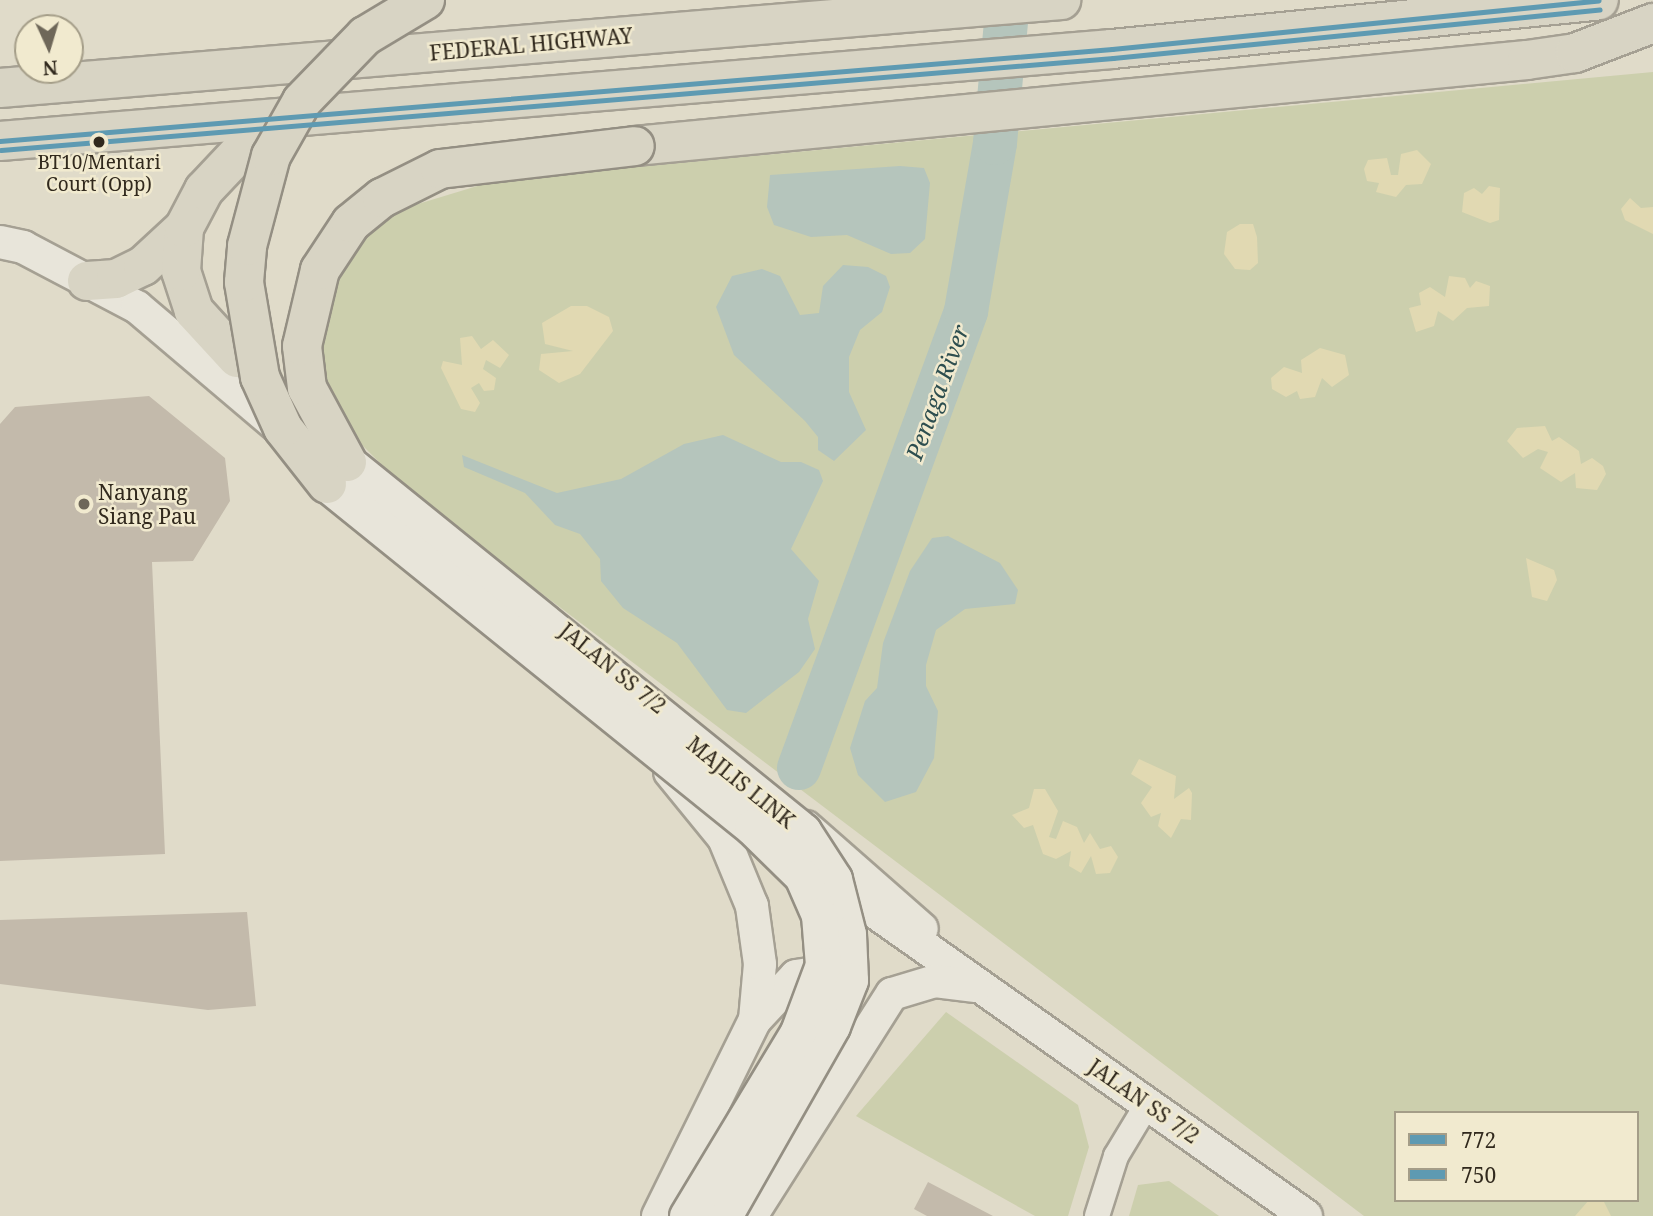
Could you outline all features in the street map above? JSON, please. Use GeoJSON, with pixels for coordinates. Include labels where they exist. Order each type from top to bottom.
{"type":"FeatureCollection","features":[{"type":"Feature","properties":{"kind":"highway"},"geometry":{"type":"LineString","coordinates":[[337,473],[283,428],[260,377],[248,318],[247,246],[271,156],[302,101],[365,36],[425,0]]}},
{"type":"Feature","properties":{"kind":"highway","name":"FEDERAL HIGHWAY"},"geometry":{"type":"LineString","coordinates":[[0,88],[1061,0]]}},
{"type":"Feature","properties":{"kind":"highway"},"geometry":{"type":"LineString","coordinates":[[0,141],[269,121],[1112,49],[1599,0]]}},
{"type":"Feature","properties":{"kind":"highway"},"geometry":{"type":"LineString","coordinates":[[337,473],[307,388],[306,313],[320,270],[351,223],[422,176],[520,158],[1527,60],[1575,53],[1653,23]]}},
{"type":"Feature","properties":{"kind":"highway"},"geometry":{"type":"LineString","coordinates":[[87,281],[116,279],[143,266],[184,228],[204,190],[269,121]]}},
{"type":"Feature","properties":{"kind":"highway"},"geometry":{"type":"LineString","coordinates":[[184,228],[181,271],[194,311],[237,358]]}},
{"type":"Feature","properties":{"kind":"main road","name":"MAJLIS LINK"},"geometry":{"type":"LineString","coordinates":[[337,473],[752,827],[802,876],[819,915],[823,965],[798,1032],[687,1216]]}},
{"type":"Feature","properties":{"kind":"main road","name":"MAJLIS LINK"},"geometry":{"type":"LineString","coordinates":[[337,473],[803,831],[834,879],[848,934],[850,980],[832,1026],[724,1216]]}},
{"type":"Feature","properties":{"kind":"street","name":"JALAN SS 7/2"},"geometry":{"type":"LineString","coordinates":[[0,242],[23,247],[137,307],[271,419],[419,554],[862,906],[981,986],[1306,1216]]}},
{"type":"Feature","properties":{"kind":"street","name":"JALAN SS 7/2"},"geometry":{"type":"LineString","coordinates":[[237,358],[875,883],[981,986]]}},
{"type":"Feature","properties":{"kind":"street"},"geometry":{"type":"LineString","coordinates":[[625,717],[724,838],[752,906],[760,964],[755,1020]]}},
{"type":"Feature","properties":{"kind":"street"},"geometry":{"type":"LineString","coordinates":[[658,1216],[755,1020],[796,976],[814,973],[844,989],[843,1049],[821,1099]]}},
{"type":"Feature","properties":{"kind":"street"},"geometry":{"type":"LineString","coordinates":[[751,1216],[821,1099],[892,994],[935,981],[981,986]]}},
{"type":"Feature","properties":{"kind":"street"},"geometry":{"type":"LineString","coordinates":[[1097,1216],[1116,1156],[1147,1103]]}},
{"type":"Feature","properties":{"kind":"green space"},"geometry":{"type":"Polygon","coordinates":[[[1653,72],[1653,1216],[1364,1216],[413,496],[360,443],[332,401],[317,361],[330,282],[360,236],[395,211],[497,180],[1653,72]]]}},
{"type":"Feature","properties":{"kind":"green space"},"geometry":{"type":"Polygon","coordinates":[[[946,1012],[1078,1105],[1089,1147],[1068,1216],[1035,1216],[856,1116],[946,1012]]]}},
{"type":"Feature","properties":{"kind":"green space"},"geometry":{"type":"Polygon","coordinates":[[[1169,1181],[1219,1216],[1129,1216],[1138,1185],[1169,1181]]]}},
{"type":"Feature","properties":{"kind":"sand"},"geometry":{"type":"Polygon","coordinates":[[[1417,150],[1431,164],[1422,184],[1406,185],[1396,197],[1376,192],[1379,183],[1367,181],[1364,169],[1368,160],[1387,158],[1391,175],[1398,175],[1401,154],[1417,150]]]}},
{"type":"Feature","properties":{"kind":"sand"},"geometry":{"type":"Polygon","coordinates":[[[1489,186],[1500,188],[1499,220],[1490,223],[1462,212],[1464,193],[1474,188],[1482,194],[1489,186]]]}},
{"type":"Feature","properties":{"kind":"sand"},"geometry":{"type":"Polygon","coordinates":[[[1630,198],[1641,208],[1653,207],[1653,234],[1625,220],[1621,209],[1630,198]]]}},
{"type":"Feature","properties":{"kind":"sand"},"geometry":{"type":"Polygon","coordinates":[[[1240,224],[1253,224],[1257,237],[1258,263],[1250,270],[1235,269],[1224,254],[1227,232],[1240,224]]]}},
{"type":"Feature","properties":{"kind":"sand"},"geometry":{"type":"Polygon","coordinates":[[[1449,276],[1465,278],[1470,288],[1476,281],[1490,286],[1489,306],[1467,308],[1453,321],[1438,311],[1434,326],[1416,332],[1409,308],[1421,305],[1419,293],[1430,287],[1445,297],[1449,276]]]}},
{"type":"Feature","properties":{"kind":"sand"},"geometry":{"type":"Polygon","coordinates":[[[571,306],[587,306],[609,317],[613,331],[580,374],[559,383],[539,370],[541,354],[573,351],[545,344],[542,323],[571,306]]]}},
{"type":"Feature","properties":{"kind":"sand"},"geometry":{"type":"Polygon","coordinates":[[[472,336],[481,349],[493,340],[509,355],[500,368],[486,360],[483,369],[496,378],[494,390],[484,391],[479,383],[471,388],[480,403],[475,412],[461,409],[441,368],[443,361],[462,365],[460,338],[472,336]]]}},
{"type":"Feature","properties":{"kind":"sand"},"geometry":{"type":"Polygon","coordinates":[[[1320,348],[1345,355],[1349,375],[1332,387],[1322,378],[1315,397],[1300,399],[1297,391],[1286,397],[1272,389],[1271,378],[1284,367],[1302,373],[1301,360],[1320,348]]]}},
{"type":"Feature","properties":{"kind":"sand"},"geometry":{"type":"Polygon","coordinates":[[[1545,426],[1552,441],[1559,437],[1579,451],[1581,464],[1592,458],[1603,466],[1606,474],[1597,490],[1576,488],[1575,473],[1561,482],[1540,468],[1548,452],[1538,449],[1523,458],[1507,441],[1517,428],[1545,426]]]}},
{"type":"Feature","properties":{"kind":"sand"},"geometry":{"type":"Polygon","coordinates":[[[1526,558],[1554,570],[1557,580],[1547,601],[1532,597],[1526,558]]]}},
{"type":"Feature","properties":{"kind":"sand"},"geometry":{"type":"Polygon","coordinates":[[[1139,759],[1176,776],[1174,799],[1189,788],[1192,793],[1191,820],[1181,819],[1171,838],[1158,826],[1161,813],[1151,817],[1141,803],[1152,787],[1131,774],[1139,759]]]}},
{"type":"Feature","properties":{"kind":"sand"},"geometry":{"type":"Polygon","coordinates":[[[1034,789],[1045,789],[1058,811],[1049,837],[1056,839],[1063,821],[1077,827],[1084,843],[1090,833],[1100,849],[1111,846],[1118,857],[1110,873],[1096,874],[1091,856],[1081,873],[1069,866],[1071,851],[1056,859],[1043,854],[1033,825],[1024,828],[1012,815],[1029,808],[1034,789]]]}},
{"type":"Feature","properties":{"kind":"sand"},"geometry":{"type":"Polygon","coordinates":[[[1587,1202],[1604,1202],[1611,1216],[1575,1216],[1587,1202]]]}},
{"type":"Feature","properties":{"kind":"shaded area"},"geometry":{"type":"Polygon","coordinates":[[[900,166],[924,168],[930,183],[925,239],[910,253],[891,254],[847,235],[811,237],[774,225],[767,207],[770,175],[900,166]]]}},
{"type":"Feature","properties":{"kind":"shaded area"},"geometry":{"type":"Polygon","coordinates":[[[843,265],[868,267],[886,276],[890,287],[882,312],[860,330],[849,357],[849,392],[866,430],[834,461],[818,450],[818,437],[805,421],[734,355],[716,307],[732,276],[762,269],[780,276],[800,315],[819,313],[823,286],[843,265]]]}},
{"type":"Feature","properties":{"kind":"shaded area"},"geometry":{"type":"Polygon","coordinates":[[[723,435],[781,462],[801,462],[819,470],[823,481],[791,549],[819,581],[808,619],[815,649],[799,672],[746,713],[727,710],[677,643],[623,608],[601,581],[600,559],[580,534],[555,525],[525,493],[464,467],[462,455],[557,493],[621,479],[684,444],[723,435]]]}},
{"type":"Feature","properties":{"kind":"shaded area"},"geometry":{"type":"Polygon","coordinates":[[[948,536],[1000,563],[1018,590],[1015,604],[965,609],[936,630],[926,665],[926,686],[938,711],[934,758],[916,792],[885,802],[858,775],[850,748],[865,701],[877,688],[883,643],[910,571],[932,538],[948,536]]]}},
{"type":"Feature","properties":{"kind":"building"},"geometry":{"type":"Polygon","coordinates":[[[149,396],[225,458],[230,501],[193,561],[152,562],[165,854],[0,861],[0,424],[15,407],[149,396]]]}},
{"type":"Feature","properties":{"kind":"building"},"geometry":{"type":"Polygon","coordinates":[[[247,912],[256,1006],[208,1010],[0,984],[0,920],[247,912]]]}},
{"type":"Feature","properties":{"kind":"building"},"geometry":{"type":"Polygon","coordinates":[[[928,1182],[993,1216],[927,1216],[914,1209],[928,1182]]]}},
{"type":"Feature","properties":{"kind":"waterway","name":"Penaga River"},"geometry":{"type":"LineString","coordinates":[[799,768],[966,311],[995,143],[1008,0]]}},
{"type":"Feature","properties":{"kind":"transit line","name":"772"},"geometry":{"type":"LineString","coordinates":[[0,141],[1112,49],[1599,0]]}},
{"type":"Feature","properties":{"kind":"transit line","name":"750"},"geometry":{"type":"LineString","coordinates":[[1,150],[1113,58],[1600,9]]}},
{"type":"Feature","properties":{"kind":"place","name":"BT10/Mentari Court (Opp)"},"geometry":{"type":"Point","coordinates":[99,142]}},
{"type":"Feature","properties":{"kind":"place","name":"Nanyang Siang Pau"},"geometry":{"type":"Point","coordinates":[84,504]}}]}
